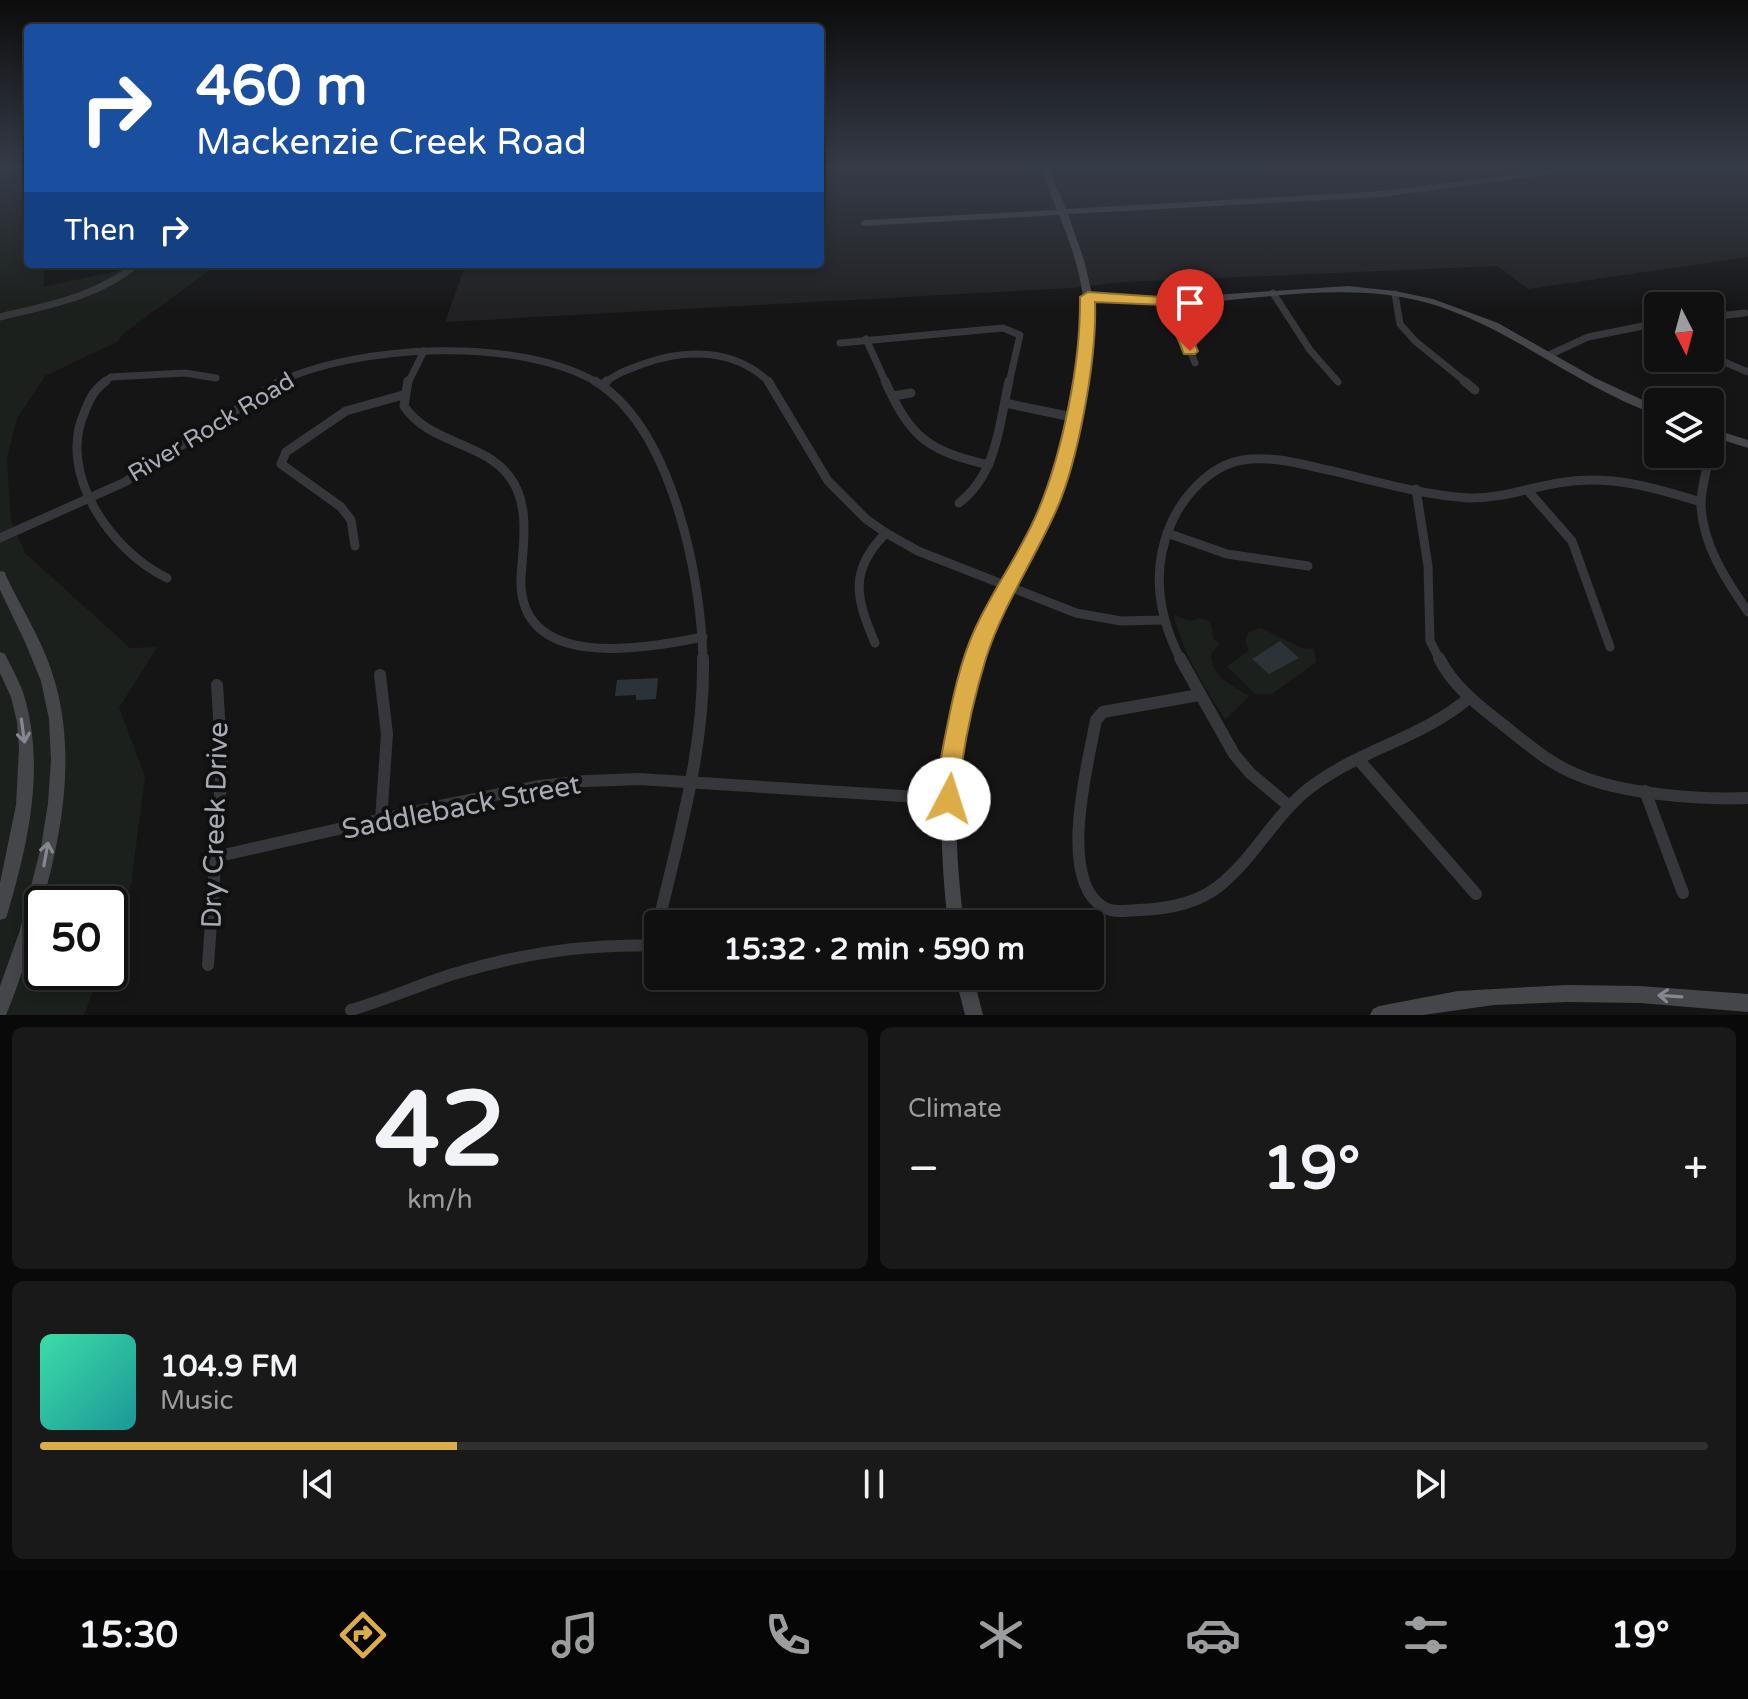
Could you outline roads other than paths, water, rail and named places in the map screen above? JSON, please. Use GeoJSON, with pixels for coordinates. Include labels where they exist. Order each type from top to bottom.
{"type":"FeatureCollection","features":[{"type":"Feature","properties":{"kind":"main road"},"geometry":{"type":"LineString","coordinates":[[864,223],[1036,214]]}},
{"type":"Feature","properties":{"kind":"main road"},"geometry":{"type":"LineString","coordinates":[[954,910],[947,847],[950,772],[966,688],[984,631],[1046,513],[1062,467],[1089,338],[1088,297],[1074,241],[1064,214]]}},
{"type":"Feature","properties":{"kind":"main road"},"geometry":{"type":"LineString","coordinates":[[1088,297],[1170,301],[1348,289],[1395,294],[1430,301],[1476,317],[1591,380],[1644,405]]}},
{"type":"Feature","properties":{"kind":"main road"},"geometry":{"type":"LineString","coordinates":[[1724,436],[1748,444]]}},
{"type":"Feature","properties":{"kind":"main road"},"geometry":{"type":"LineString","coordinates":[[0,576],[48,679],[58,746],[55,805],[41,882],[19,960],[0,1009]]}},
{"type":"Feature","properties":{"kind":"main road"},"geometry":{"type":"LineString","coordinates":[[0,658],[18,696],[27,759],[20,823],[0,912]]}},
{"type":"Feature","properties":{"kind":"main road"},"geometry":{"type":"LineString","coordinates":[[968,990],[974,1015]]}},
{"type":"Feature","properties":{"kind":"main road"},"geometry":{"type":"LineString","coordinates":[[1379,1015],[1458,1001],[1543,995],[1661,995],[1748,1003]]}},
{"type":"Feature","properties":{"kind":"street"},"geometry":{"type":"LineString","coordinates":[[0,317],[95,291],[132,268]]}},
{"type":"Feature","properties":{"kind":"street"},"geometry":{"type":"LineString","coordinates":[[1273,293],[1310,350],[1338,382]]}},
{"type":"Feature","properties":{"kind":"street"},"geometry":{"type":"LineString","coordinates":[[1395,294],[1400,324],[1415,341],[1475,390]]}},
{"type":"Feature","properties":{"kind":"street"},"geometry":{"type":"LineString","coordinates":[[1170,301],[1195,363]]}},
{"type":"Feature","properties":{"kind":"street"},"geometry":{"type":"LineString","coordinates":[[1724,315],[1745,313]]}},
{"type":"Feature","properties":{"kind":"street"},"geometry":{"type":"LineString","coordinates":[[1549,355],[1570,341],[1589,335],[1644,325]]}},
{"type":"Feature","properties":{"kind":"street"},"geometry":{"type":"LineString","coordinates":[[840,343],[1003,328],[1018,333],[1019,345],[989,465],[981,484],[959,503]]}},
{"type":"Feature","properties":{"kind":"street"},"geometry":{"type":"LineString","coordinates":[[866,339],[893,396],[926,443],[949,456],[989,465]]}},
{"type":"Feature","properties":{"kind":"street"},"geometry":{"type":"LineString","coordinates":[[424,351],[403,395],[404,406],[413,420],[494,461],[517,488],[522,513],[521,596],[526,611],[543,631],[564,643],[602,649],[703,637]]}},
{"type":"Feature","properties":{"kind":"street","name":"River Rock Road"},"geometry":{"type":"LineString","coordinates":[[0,538],[89,499],[162,461],[219,418],[291,376],[355,357],[424,351],[537,360],[603,385],[620,398],[640,422],[666,477],[694,560],[703,637],[702,701],[662,910]]}},
{"type":"Feature","properties":{"kind":"street"},"geometry":{"type":"LineString","coordinates":[[603,385],[609,378],[635,367],[675,355],[712,354],[749,365],[773,386],[828,481],[866,519],[886,533],[918,551],[1094,618],[1162,620]]}},
{"type":"Feature","properties":{"kind":"street"},"geometry":{"type":"LineString","coordinates":[[1724,362],[1748,372]]}},
{"type":"Feature","properties":{"kind":"street"},"geometry":{"type":"LineString","coordinates":[[167,578],[144,567],[133,557],[110,531],[89,499],[79,479],[76,430],[98,384],[123,375],[185,373],[216,378]]}},
{"type":"Feature","properties":{"kind":"street"},"geometry":{"type":"LineString","coordinates":[[893,396],[911,393]]}},
{"type":"Feature","properties":{"kind":"street"},"geometry":{"type":"LineString","coordinates":[[355,546],[351,520],[341,507],[281,464],[281,458],[346,411],[403,395]]}},
{"type":"Feature","properties":{"kind":"street"},"geometry":{"type":"LineString","coordinates":[[1005,403],[1072,417]]}},
{"type":"Feature","properties":{"kind":"street"},"geometry":{"type":"LineString","coordinates":[[1289,806],[1237,759],[1176,656],[1162,620],[1158,567],[1167,533],[1185,501],[1204,477],[1223,464],[1240,459],[1286,461],[1473,498],[1529,492],[1559,483],[1611,478],[1701,502]]}},
{"type":"Feature","properties":{"kind":"street"},"geometry":{"type":"LineString","coordinates":[[1707,468],[1701,502],[1707,537],[1728,582],[1748,612]]}},
{"type":"Feature","properties":{"kind":"street"},"geometry":{"type":"LineString","coordinates":[[1416,489],[1428,566],[1430,641],[1445,670],[1469,698],[1546,759],[1579,776],[1645,791],[1709,800],[1748,798]]}},
{"type":"Feature","properties":{"kind":"street"},"geometry":{"type":"LineString","coordinates":[[1529,492],[1572,541],[1610,647]]}},
{"type":"Feature","properties":{"kind":"street"},"geometry":{"type":"LineString","coordinates":[[875,643],[859,604],[857,584],[866,555],[886,533]]}},
{"type":"Feature","properties":{"kind":"street"},"geometry":{"type":"LineString","coordinates":[[1167,533],[1227,554],[1308,566]]}},
{"type":"Feature","properties":{"kind":"street"},"geometry":{"type":"LineString","coordinates":[[380,675],[387,734],[381,820]]}},
{"type":"Feature","properties":{"kind":"street","name":"Dry Creek Drive"},"geometry":{"type":"LineString","coordinates":[[208,965],[222,764],[217,685]]}},
{"type":"Feature","properties":{"kind":"street"},"geometry":{"type":"LineString","coordinates":[[1199,695],[1103,712],[1096,720],[1081,797],[1080,854],[1088,893],[1100,905],[1117,911],[1157,909],[1201,898],[1231,875],[1289,806],[1315,784],[1358,759],[1413,735],[1469,698]]}},
{"type":"Feature","properties":{"kind":"street"},"geometry":{"type":"LineString","coordinates":[[1358,759],[1476,894]]}},
{"type":"Feature","properties":{"kind":"street","name":"Saddleback Street"},"geometry":{"type":"LineString","coordinates":[[215,857],[539,786],[618,779],[949,799]]}},
{"type":"Feature","properties":{"kind":"street"},"geometry":{"type":"LineString","coordinates":[[1645,791],[1683,893]]}},
{"type":"Feature","properties":{"kind":"street"},"geometry":{"type":"LineString","coordinates":[[351,1010],[440,978],[494,963],[576,949],[644,946]]}}]}
